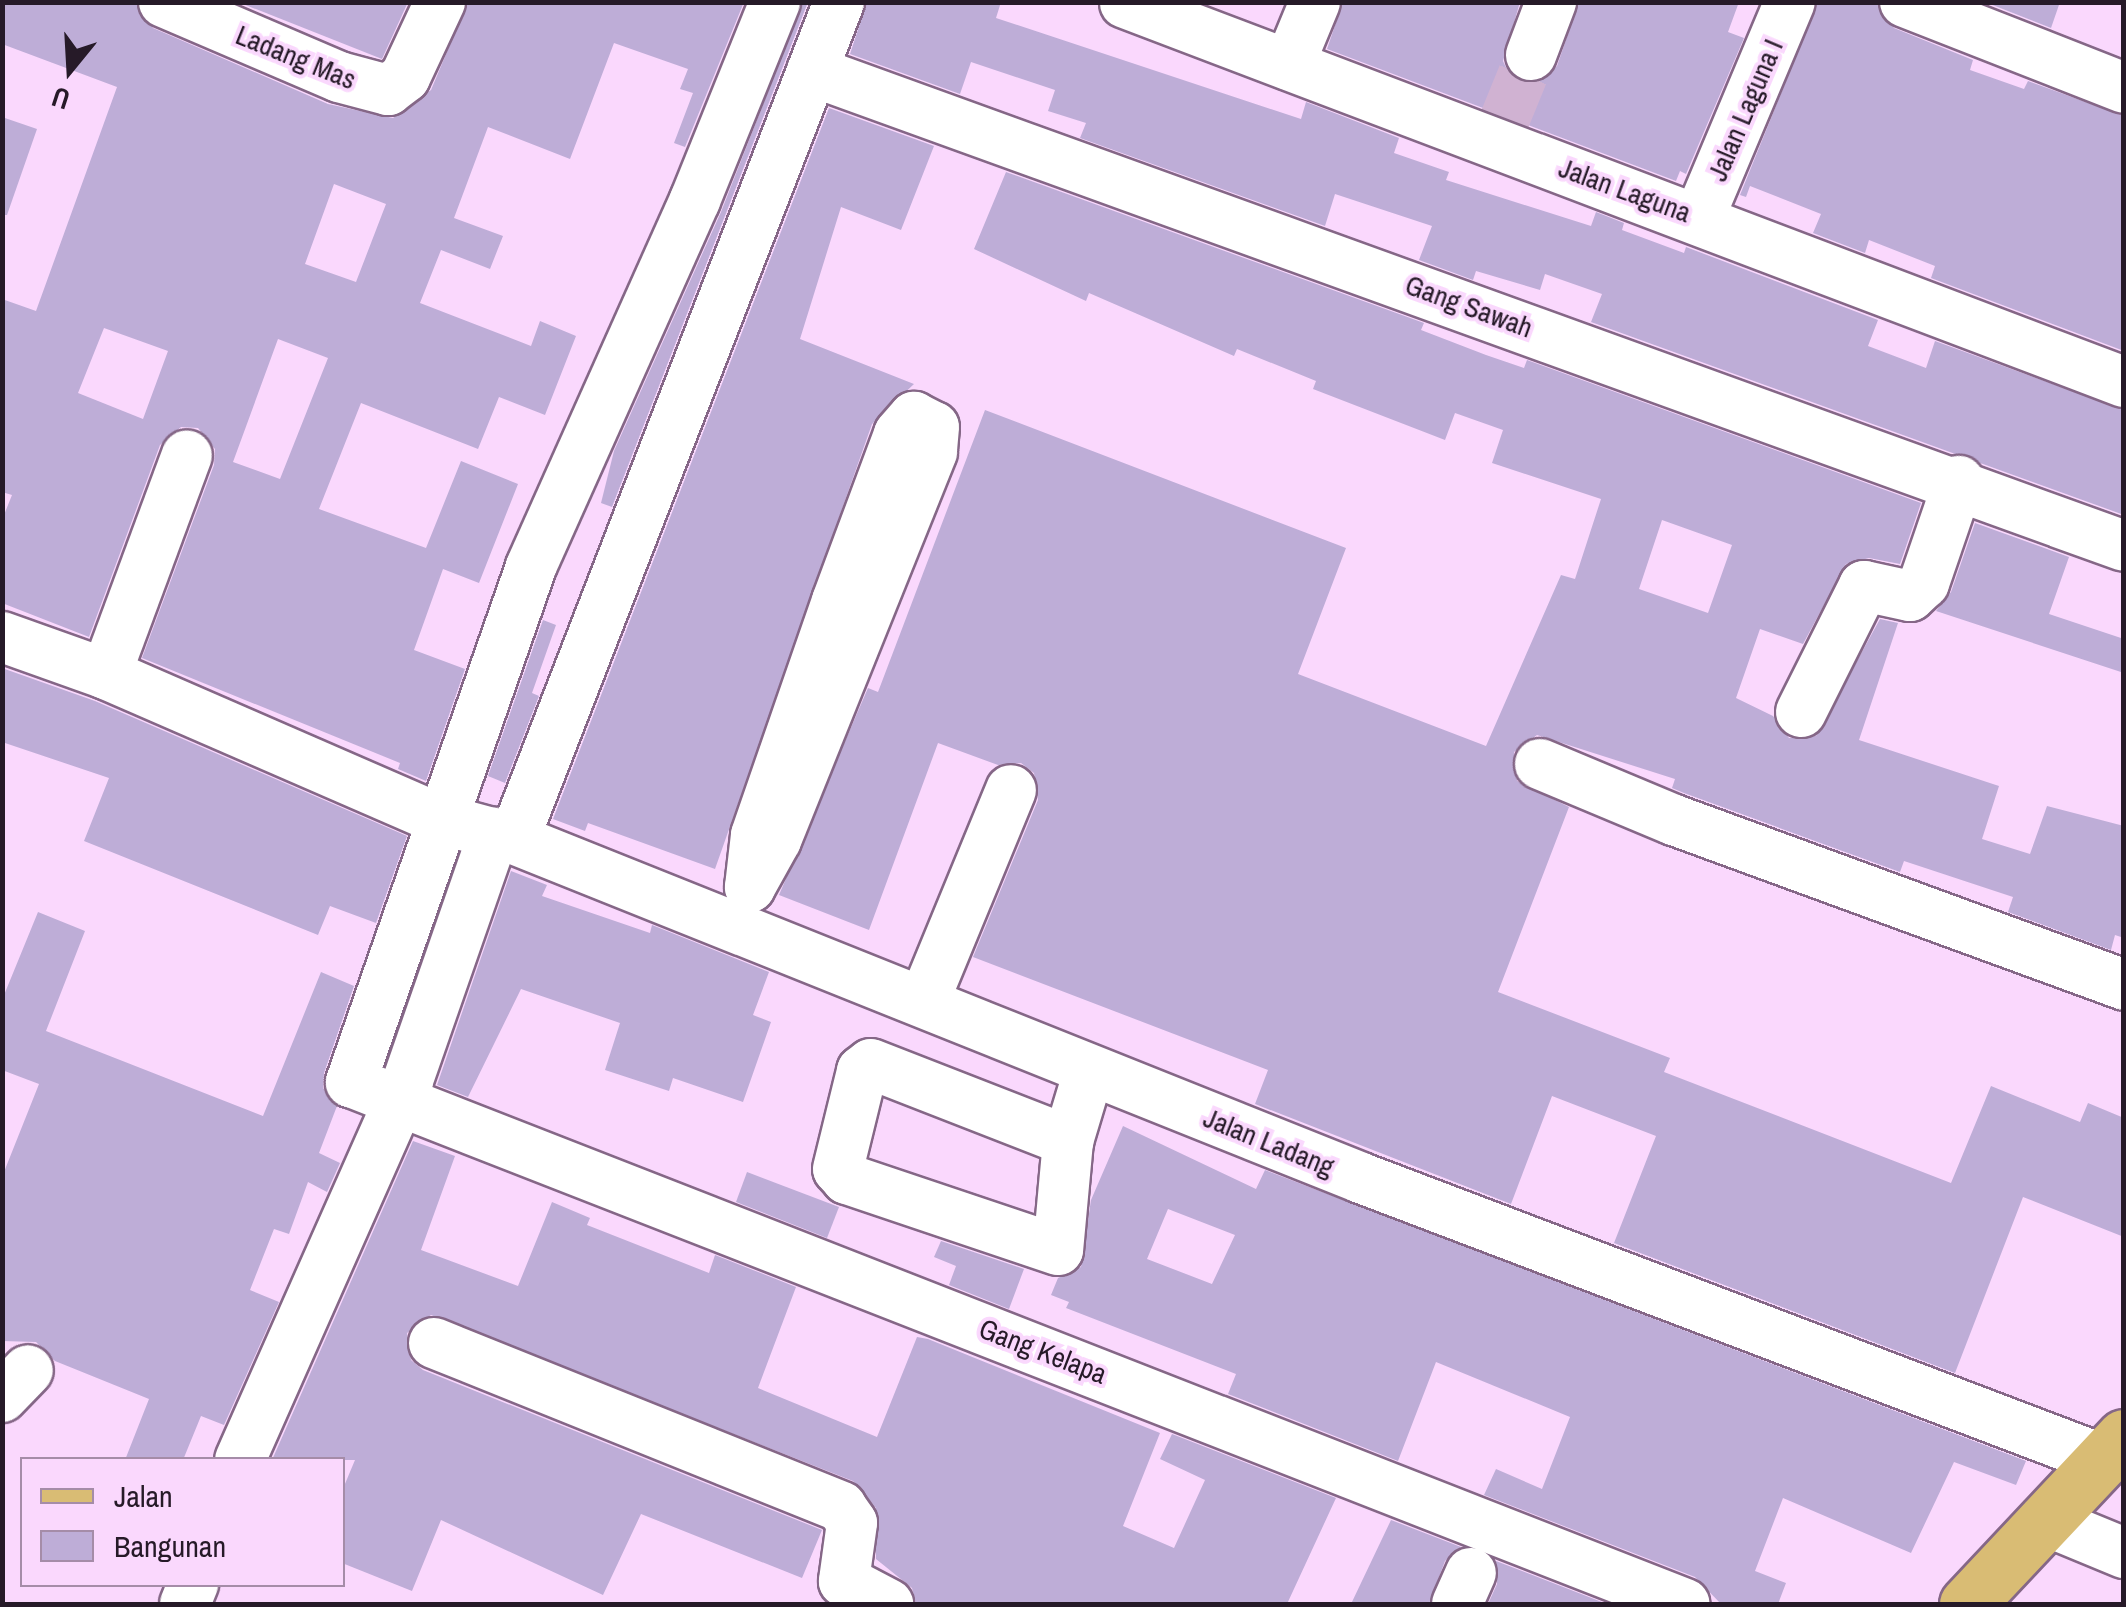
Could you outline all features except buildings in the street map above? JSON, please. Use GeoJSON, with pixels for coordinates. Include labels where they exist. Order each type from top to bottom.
{"type":"FeatureCollection","features":[{"type":"Feature","properties":{"kind":"main road"},"geometry":{"type":"LineString","coordinates":[[1967,1604],[2112,1448]]}},
{"type":"Feature","properties":{"kind":"street","name":"Ladang Mas"},"geometry":{"type":"LineString","coordinates":[[164,2],[339,77],[388,90],[405,77],[440,2]]}},
{"type":"Feature","properties":{"kind":"street"},"geometry":{"type":"LineString","coordinates":[[440,819],[531,567],[695,200],[775,2]]}},
{"type":"Feature","properties":{"kind":"street"},"geometry":{"type":"LineString","coordinates":[[241,1457],[400,1100],[839,2]]}},
{"type":"Feature","properties":{"kind":"street"},"geometry":{"type":"LineString","coordinates":[[1289,65],[1315,2]]}},
{"type":"Feature","properties":{"kind":"street"},"geometry":{"type":"LineString","coordinates":[[1530,55],[1551,2]]}},
{"type":"Feature","properties":{"kind":"street"},"geometry":{"type":"LineString","coordinates":[[1687,213],[1759,2]]}},
{"type":"Feature","properties":{"kind":"street","name":"Jalan Laguna I"},"geometry":{"type":"LineString","coordinates":[[1687,213],[1790,2]]}},
{"type":"Feature","properties":{"kind":"street"},"geometry":{"type":"LineString","coordinates":[[1905,2],[2124,88]]}},
{"type":"Feature","properties":{"kind":"street","name":"Jalan Laguna"},"geometry":{"type":"LineString","coordinates":[[1124,3],[1289,65],[1500,132],[1687,213],[2124,382]]}},
{"type":"Feature","properties":{"kind":"street","name":"Gang Sawah"},"geometry":{"type":"LineString","coordinates":[[812,72],[1959,481],[2124,546]]}},
{"type":"Feature","properties":{"kind":"street"},"geometry":{"type":"LineString","coordinates":[[106,674],[187,455]]}},
{"type":"Feature","properties":{"kind":"street"},"geometry":{"type":"LineString","coordinates":[[1801,712],[1864,586],[1910,596],[1924,583],[1959,481]]}},
{"type":"Feature","properties":{"kind":"street"},"geometry":{"type":"LineString","coordinates":[[744,907],[776,840],[851,605],[892,502]]}},
{"type":"Feature","properties":{"kind":"street","name":"Jalan Ladang"},"geometry":{"type":"LineString","coordinates":[[2,638],[106,674],[440,819],[744,907],[924,1001],[1090,1071],[2112,1448]]}},
{"type":"Feature","properties":{"kind":"street"},"geometry":{"type":"LineString","coordinates":[[1540,764],[1674,820],[2124,986]]}},
{"type":"Feature","properties":{"kind":"street"},"geometry":{"type":"LineString","coordinates":[[924,1001],[1011,790]]}},
{"type":"Feature","properties":{"kind":"street","name":"Gang Kelapa"},"geometry":{"type":"LineString","coordinates":[[440,819],[351,1082],[1685,1604]]}},
{"type":"Feature","properties":{"kind":"street"},"geometry":{"type":"LineString","coordinates":[[1068,1142],[880,1063],[862,1070],[838,1169],[847,1179],[1056,1269],[1068,1142],[1090,1071]]}},
{"type":"Feature","properties":{"kind":"street"},"geometry":{"type":"LineString","coordinates":[[434,1343],[841,1507],[852,1523],[844,1581],[888,1604]]}},
{"type":"Feature","properties":{"kind":"street"},"geometry":{"type":"LineString","coordinates":[[2044,1520],[2124,1553]]}},
{"type":"Feature","properties":{"kind":"tunnel"},"geometry":{"type":"LineString","coordinates":[[1504,121],[1531,55]]}}]}
